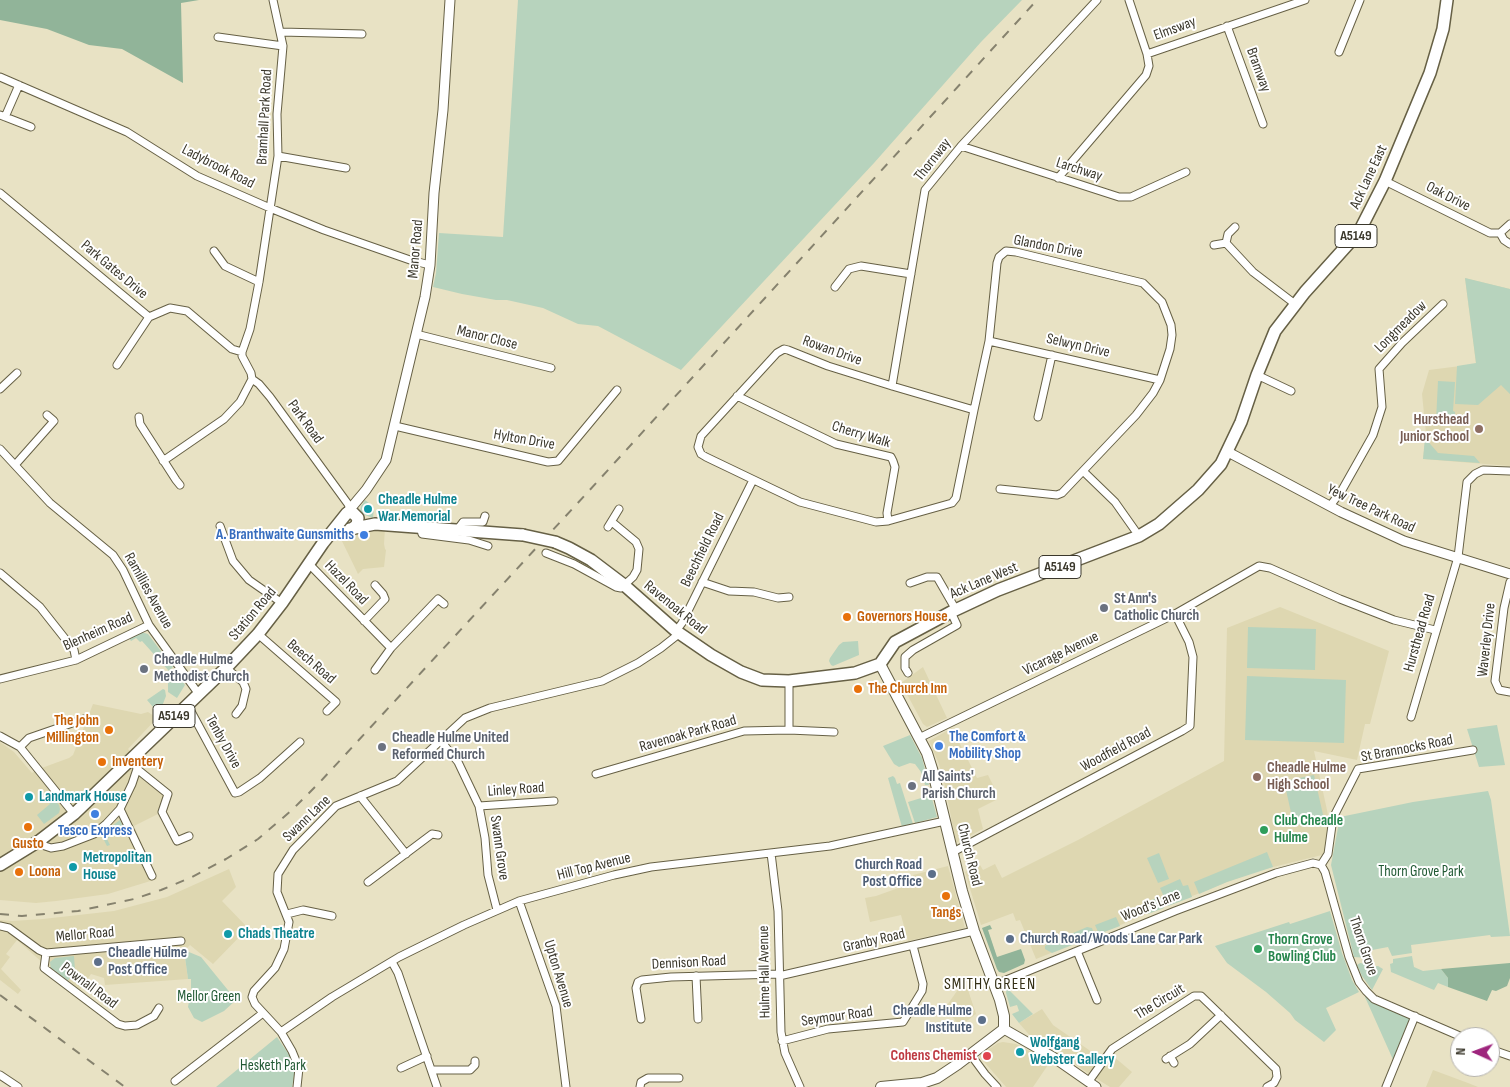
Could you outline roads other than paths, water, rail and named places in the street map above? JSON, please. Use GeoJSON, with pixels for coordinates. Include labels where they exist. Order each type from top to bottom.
{"type":"FeatureCollection","features":[{"type":"Feature","properties":{"kind":"main road","name":"Ack Lane East"},"geometry":{"type":"LineString","coordinates":[[1228,452],[1242,422],[1257,375],[1275,331],[1295,304],[1359,232],[1385,181],[1430,72],[1443,29],[1447,0]]}},
{"type":"Feature","properties":{"kind":"main road","name":"Ack Lane West"},"geometry":{"type":"LineString","coordinates":[[880,664],[895,642],[953,611],[998,590],[1139,536],[1159,524],[1198,490],[1221,464],[1228,452]]}},
{"type":"Feature","properties":{"kind":"main road","name":"Ravenoak Road"},"geometry":{"type":"LineString","coordinates":[[350,519],[376,524],[523,535],[555,542],[591,560],[624,585],[678,632],[711,655],[741,672],[762,680],[789,681],[855,673],[880,664]]}},
{"type":"Feature","properties":{"kind":"main road","name":"Station Road"},"geometry":{"type":"LineString","coordinates":[[0,866],[39,841],[74,814],[226,668],[258,634],[282,604],[323,543],[350,519]]}},
{"type":"Feature","properties":{"kind":"main road","name":"Church Road"},"geometry":{"type":"LineString","coordinates":[[880,664],[919,738],[933,772],[962,891],[1004,1016],[1004,1029]]}},
{"type":"Feature","properties":{"kind":"main road"},"geometry":{"type":"LineString","coordinates":[[881,1087],[930,1084],[1004,1029]]}},
{"type":"Feature","properties":{"kind":"street","name":"Bramhall Park Road"},"geometry":{"type":"LineString","coordinates":[[242,352],[250,329],[259,282],[278,156],[277,114],[283,46],[274,0]]}},
{"type":"Feature","properties":{"kind":"street","name":"Manor Road"},"geometry":{"type":"LineString","coordinates":[[350,519],[386,460],[425,297],[430,265],[450,0]]}},
{"type":"Feature","properties":{"kind":"street","name":"Thornway"},"geometry":{"type":"LineString","coordinates":[[892,386],[925,190],[961,146],[1097,0]]}},
{"type":"Feature","properties":{"kind":"street"},"geometry":{"type":"LineString","coordinates":[[1129,0],[1147,54]]}},
{"type":"Feature","properties":{"kind":"street","name":"Elmsway"},"geometry":{"type":"LineString","coordinates":[[1058,178],[1146,75],[1148,66],[1147,54],[1305,0]]}},
{"type":"Feature","properties":{"kind":"street"},"geometry":{"type":"LineString","coordinates":[[1339,52],[1360,0]]}},
{"type":"Feature","properties":{"kind":"street","name":"Bramway"},"geometry":{"type":"LineString","coordinates":[[1227,26],[1263,124]]}},
{"type":"Feature","properties":{"kind":"street"},"geometry":{"type":"LineString","coordinates":[[281,32],[362,34]]}},
{"type":"Feature","properties":{"kind":"street"},"geometry":{"type":"LineString","coordinates":[[218,37],[283,46]]}},
{"type":"Feature","properties":{"kind":"street","name":"Ladybrook Road"},"geometry":{"type":"LineString","coordinates":[[0,77],[127,132],[197,176],[270,208],[324,230],[410,260],[430,265]]}},
{"type":"Feature","properties":{"kind":"street"},"geometry":{"type":"LineString","coordinates":[[19,85],[3,116],[31,128]]}},
{"type":"Feature","properties":{"kind":"street","name":"Larchway"},"geometry":{"type":"LineString","coordinates":[[961,146],[1126,198],[1186,172]]}},
{"type":"Feature","properties":{"kind":"street"},"geometry":{"type":"LineString","coordinates":[[278,156],[346,168]]}},
{"type":"Feature","properties":{"kind":"street","name":"Oak Drive"},"geometry":{"type":"LineString","coordinates":[[1385,181],[1490,233],[1500,233]]}},
{"type":"Feature","properties":{"kind":"street","name":"Park Gates Drive"},"geometry":{"type":"LineString","coordinates":[[0,193],[149,317],[170,308],[187,311],[232,349],[242,352]]}},
{"type":"Feature","properties":{"kind":"street"},"geometry":{"type":"LineString","coordinates":[[1510,224],[1500,233],[1504,240],[1510,244]]}},
{"type":"Feature","properties":{"kind":"street"},"geometry":{"type":"LineString","coordinates":[[1226,243],[1228,234],[1235,227]]}},
{"type":"Feature","properties":{"kind":"street"},"geometry":{"type":"LineString","coordinates":[[1226,243],[1253,272],[1295,304]]}},
{"type":"Feature","properties":{"kind":"street"},"geometry":{"type":"LineString","coordinates":[[1214,245],[1226,243]]}},
{"type":"Feature","properties":{"kind":"street"},"geometry":{"type":"LineString","coordinates":[[214,251],[225,266],[259,282]]}},
{"type":"Feature","properties":{"kind":"street","name":"Glandon Drive"},"geometry":{"type":"LineString","coordinates":[[753,480],[800,502],[876,522],[888,521],[952,503],[956,498],[989,341],[999,256],[1006,251],[1016,252],[1131,279],[1143,284],[1154,292],[1167,312],[1172,335],[1160,380],[1153,393],[1136,415],[1062,493],[1057,495],[1000,489]]}},
{"type":"Feature","properties":{"kind":"street"},"geometry":{"type":"LineString","coordinates":[[835,287],[849,270],[861,266],[911,274]]}},
{"type":"Feature","properties":{"kind":"street","name":"Longmeadow"},"geometry":{"type":"LineString","coordinates":[[1330,506],[1342,490],[1373,435],[1382,407],[1379,369],[1402,343],[1443,304]]}},
{"type":"Feature","properties":{"kind":"street"},"geometry":{"type":"LineString","coordinates":[[116,365],[149,317]]}},
{"type":"Feature","properties":{"kind":"street","name":"Manor Close"},"geometry":{"type":"LineString","coordinates":[[416,334],[551,368]]}},
{"type":"Feature","properties":{"kind":"street","name":"Selwyn Drive"},"geometry":{"type":"LineString","coordinates":[[989,341],[1160,380]]}},
{"type":"Feature","properties":{"kind":"street","name":"Rowan Drive"},"geometry":{"type":"LineString","coordinates":[[753,480],[701,454],[698,447],[701,436],[777,353],[784,350],[892,386],[974,410]]}},
{"type":"Feature","properties":{"kind":"street","name":"Park Road"},"geometry":{"type":"LineString","coordinates":[[242,352],[243,360],[251,373],[252,379],[270,397],[348,504],[350,519]]}},
{"type":"Feature","properties":{"kind":"street"},"geometry":{"type":"LineString","coordinates":[[1038,417],[1052,355]]}},
{"type":"Feature","properties":{"kind":"street"},"geometry":{"type":"LineString","coordinates":[[0,389],[17,374]]}},
{"type":"Feature","properties":{"kind":"street"},"geometry":{"type":"LineString","coordinates":[[1257,375],[1291,391]]}},
{"type":"Feature","properties":{"kind":"street"},"geometry":{"type":"LineString","coordinates":[[164,461],[224,419],[240,402],[252,379]]}},
{"type":"Feature","properties":{"kind":"street","name":"Hylton Drive"},"geometry":{"type":"LineString","coordinates":[[395,426],[548,462],[558,461],[616,390]]}},
{"type":"Feature","properties":{"kind":"street","name":"Cherry Walk"},"geometry":{"type":"LineString","coordinates":[[737,396],[836,444],[891,457],[895,467],[887,513],[888,521]]}},
{"type":"Feature","properties":{"kind":"street"},"geometry":{"type":"LineString","coordinates":[[15,465],[54,421],[47,415]]}},
{"type":"Feature","properties":{"kind":"street"},"geometry":{"type":"LineString","coordinates":[[139,417],[140,424],[180,485]]}},
{"type":"Feature","properties":{"kind":"street","name":"Ramillies Avenue"},"geometry":{"type":"LineString","coordinates":[[0,449],[50,503],[113,556],[123,570],[149,625],[198,693]]}},
{"type":"Feature","properties":{"kind":"street","name":"Yew Tree Park Road"},"geometry":{"type":"LineString","coordinates":[[1228,452],[1330,506],[1404,541],[1510,574]]}},
{"type":"Feature","properties":{"kind":"street","name":"Hursthead Road"},"geometry":{"type":"LineString","coordinates":[[1411,717],[1458,558],[1467,482],[1475,474],[1483,470],[1510,471]]}},
{"type":"Feature","properties":{"kind":"street"},"geometry":{"type":"LineString","coordinates":[[1083,471],[1114,502],[1139,536]]}},
{"type":"Feature","properties":{"kind":"street","name":"Beechfield Road"},"geometry":{"type":"LineString","coordinates":[[678,632],[753,480]]}},
{"type":"Feature","properties":{"kind":"street"},"geometry":{"type":"LineString","coordinates":[[546,552],[621,588],[633,577],[637,570],[639,549],[636,542],[610,525],[619,509]]}},
{"type":"Feature","properties":{"kind":"street","name":"Ravenoak Road"},"geometry":{"type":"LineString","coordinates":[[457,530],[463,522],[483,522],[485,516]]}},
{"type":"Feature","properties":{"kind":"street"},"geometry":{"type":"LineString","coordinates":[[220,526],[233,561],[249,580],[282,604]]}},
{"type":"Feature","properties":{"kind":"street","name":"Ravenoak Road"},"geometry":{"type":"LineString","coordinates":[[420,526],[422,534],[469,540],[488,546]]}},
{"type":"Feature","properties":{"kind":"street","name":"Hazel Road"},"geometry":{"type":"LineString","coordinates":[[309,564],[391,648]]}},
{"type":"Feature","properties":{"kind":"street","name":"Vicarage Avenue"},"geometry":{"type":"LineString","coordinates":[[919,738],[1175,614],[1260,566],[1270,568],[1340,599],[1394,620],[1436,630]]}},
{"type":"Feature","properties":{"kind":"street"},"geometry":{"type":"LineString","coordinates":[[0,573],[40,607],[74,650],[76,660]]}},
{"type":"Feature","properties":{"kind":"street"},"geometry":{"type":"LineString","coordinates":[[908,673],[905,668],[905,657],[913,650],[958,627],[953,611],[937,577],[927,577],[910,582]]}},
{"type":"Feature","properties":{"kind":"street"},"geometry":{"type":"LineString","coordinates":[[702,582],[729,591],[754,592],[778,601],[789,597]]}},
{"type":"Feature","properties":{"kind":"street","name":"Waverley Drive"},"geometry":{"type":"LineString","coordinates":[[1510,582],[1504,608],[1495,681],[1499,690],[1510,692]]}},
{"type":"Feature","properties":{"kind":"street","name":"Hazel Road"},"geometry":{"type":"LineString","coordinates":[[364,621],[385,599],[375,585]]}},
{"type":"Feature","properties":{"kind":"street"},"geometry":{"type":"LineString","coordinates":[[374,670],[391,648],[438,599],[444,604]]}},
{"type":"Feature","properties":{"kind":"street","name":"Woodfield Road"},"geometry":{"type":"LineString","coordinates":[[953,852],[1182,732],[1190,726],[1193,657],[1189,642],[1175,614]]}},
{"type":"Feature","properties":{"kind":"street","name":"Blenheim Road"},"geometry":{"type":"LineString","coordinates":[[0,678],[76,660],[149,625]]}},
{"type":"Feature","properties":{"kind":"street","name":"Swann Lane"},"geometry":{"type":"LineString","coordinates":[[297,1087],[299,1068],[297,1060],[281,1032],[255,1004],[252,994],[275,968],[280,959],[289,928],[286,914],[277,892],[278,874],[293,850],[336,806],[397,781],[440,740],[465,718],[475,712],[602,681],[638,663],[661,648],[678,632]]}},
{"type":"Feature","properties":{"kind":"street","name":"Beech Road"},"geometry":{"type":"LineString","coordinates":[[258,634],[336,702],[327,712]]}},
{"type":"Feature","properties":{"kind":"street"},"geometry":{"type":"LineString","coordinates":[[226,668],[243,682],[246,689],[242,706],[236,714]]}},
{"type":"Feature","properties":{"kind":"street"},"geometry":{"type":"LineString","coordinates":[[789,681],[789,730]]}},
{"type":"Feature","properties":{"kind":"street","name":"Tenby Drive"},"geometry":{"type":"LineString","coordinates":[[187,704],[234,794],[260,778],[300,742]]}},
{"type":"Feature","properties":{"kind":"street"},"geometry":{"type":"LineString","coordinates":[[20,747],[29,738],[84,719]]}},
{"type":"Feature","properties":{"kind":"street","name":"Ravenoak Park Road"},"geometry":{"type":"LineString","coordinates":[[596,774],[744,731],[834,732]]}},
{"type":"Feature","properties":{"kind":"street"},"geometry":{"type":"LineString","coordinates":[[0,736],[20,747],[74,814]]}},
{"type":"Feature","properties":{"kind":"street","name":"Swann Grove"},"geometry":{"type":"LineString","coordinates":[[440,740],[458,762],[479,806],[485,838],[488,875],[497,910]]}},
{"type":"Feature","properties":{"kind":"street","name":"St Brannocks Road"},"geometry":{"type":"LineString","coordinates":[[1321,865],[1328,854],[1333,818],[1358,769],[1473,750]]}},
{"type":"Feature","properties":{"kind":"street"},"geometry":{"type":"LineString","coordinates":[[39,841],[52,848],[75,842],[94,834],[106,824],[120,809],[137,770],[132,758]]}},
{"type":"Feature","properties":{"kind":"street"},"geometry":{"type":"LineString","coordinates":[[137,770],[168,794],[162,812],[177,841],[188,836]]}},
{"type":"Feature","properties":{"kind":"street"},"geometry":{"type":"LineString","coordinates":[[360,796],[406,854]]}},
{"type":"Feature","properties":{"kind":"street","name":"Linley Road"},"geometry":{"type":"LineString","coordinates":[[479,806],[554,801]]}},
{"type":"Feature","properties":{"kind":"street"},"geometry":{"type":"LineString","coordinates":[[120,809],[152,876]]}},
{"type":"Feature","properties":{"kind":"street","name":"Hill Top Avenue"},"geometry":{"type":"LineString","coordinates":[[281,1032],[332,997],[392,962],[519,901],[651,867],[799,851],[859,841],[945,821]]}},
{"type":"Feature","properties":{"kind":"street"},"geometry":{"type":"LineString","coordinates":[[368,882],[432,834],[438,835]]}},
{"type":"Feature","properties":{"kind":"street","name":"Hulme Hall Avenue"},"geometry":{"type":"LineString","coordinates":[[771,853],[778,911],[782,1041],[785,1053],[800,1087]]}},
{"type":"Feature","properties":{"kind":"street","name":"Wood's Lane"},"geometry":{"type":"LineString","coordinates":[[994,985],[1175,911],[1276,874],[1313,863],[1321,865]]}},
{"type":"Feature","properties":{"kind":"street","name":"Thorn Grove"},"geometry":{"type":"LineString","coordinates":[[1321,865],[1325,872],[1349,957],[1359,982],[1374,999],[1450,1032]]}},
{"type":"Feature","properties":{"kind":"street","name":"Upton Avenue"},"geometry":{"type":"LineString","coordinates":[[519,901],[556,1006],[566,1087]]}},
{"type":"Feature","properties":{"kind":"street"},"geometry":{"type":"LineString","coordinates":[[286,914],[303,910],[332,916]]}},
{"type":"Feature","properties":{"kind":"street","name":"Mellor Road"},"geometry":{"type":"LineString","coordinates":[[0,926],[9,928],[39,950],[46,952],[181,940]]}},
{"type":"Feature","properties":{"kind":"street","name":"Granby Road"},"geometry":{"type":"LineString","coordinates":[[779,975],[974,931]]}},
{"type":"Feature","properties":{"kind":"street","name":"Seymour Road"},"geometry":{"type":"LineString","coordinates":[[782,1041],[828,1029],[902,1022],[922,991],[923,984],[913,946]]}},
{"type":"Feature","properties":{"kind":"street"},"geometry":{"type":"LineString","coordinates":[[1077,951],[1097,1000]]}},
{"type":"Feature","properties":{"kind":"street","name":"Pownall Road"},"geometry":{"type":"LineString","coordinates":[[46,952],[44,968],[118,1024],[125,1026],[136,1025],[154,1016],[158,1008]]}},
{"type":"Feature","properties":{"kind":"street"},"geometry":{"type":"LineString","coordinates":[[392,962],[398,973],[437,1087]]}},
{"type":"Feature","properties":{"kind":"street","name":"Dennison Road"},"geometry":{"type":"LineString","coordinates":[[641,1019],[636,988],[638,982],[642,980],[696,976],[779,975]]}},
{"type":"Feature","properties":{"kind":"street"},"geometry":{"type":"LineString","coordinates":[[696,976],[698,1019]]}},
{"type":"Feature","properties":{"kind":"street","name":"The Circuit"},"geometry":{"type":"LineString","coordinates":[[1092,1084],[1112,1049],[1194,996],[1201,996],[1276,1069],[1277,1077],[1274,1083],[1267,1087]]}},
{"type":"Feature","properties":{"kind":"street"},"geometry":{"type":"LineString","coordinates":[[175,1082],[263,1013]]}},
{"type":"Feature","properties":{"kind":"street"},"geometry":{"type":"LineString","coordinates":[[1174,1063],[1168,1057],[1190,1044],[1221,1015]]}},
{"type":"Feature","properties":{"kind":"street"},"geometry":{"type":"LineString","coordinates":[[1386,1087],[1415,1016]]}},
{"type":"Feature","properties":{"kind":"street"},"geometry":{"type":"LineString","coordinates":[[1004,1029],[1053,1057],[1092,1084]]}},
{"type":"Feature","properties":{"kind":"street"},"geometry":{"type":"LineString","coordinates":[[971,1055],[984,1074],[997,1087]]}},
{"type":"Feature","properties":{"kind":"street"},"geometry":{"type":"LineString","coordinates":[[401,1068],[427,1056]]}},
{"type":"Feature","properties":{"kind":"street"},"geometry":{"type":"LineString","coordinates":[[432,1070],[470,1070],[475,1065],[475,1060]]}},
{"type":"Feature","properties":{"kind":"street"},"geometry":{"type":"LineString","coordinates":[[0,1075],[18,1087]]}},
{"type":"Feature","properties":{"kind":"street"},"geometry":{"type":"LineString","coordinates":[[640,1087],[641,1082],[648,1078],[679,1078]]}},
{"type":"Feature","properties":{"kind":"railway"},"geometry":{"type":"LineString","coordinates":[[0,914],[22,916],[78,911],[134,899],[161,890],[192,877],[226,859],[258,839],[292,810],[587,493],[1037,0]]}},
{"type":"Feature","properties":{"kind":"railway"},"geometry":{"type":"LineString","coordinates":[[0,995],[125,1087]]}},
{"type":"Feature","properties":{"kind":"place","name":"Hursthead Junior School"},"geometry":{"type":"Point","coordinates":[1479,429]}},
{"type":"Feature","properties":{"kind":"place","name":"Cheadle Hulme War Memorial"},"geometry":{"type":"Point","coordinates":[368,509]}},
{"type":"Feature","properties":{"kind":"place","name":"A. Branthwaite Gunsmiths"},"geometry":{"type":"Point","coordinates":[364,535]}},
{"type":"Feature","properties":{"kind":"place","name":"St Ann's Catholic Church"},"geometry":{"type":"Point","coordinates":[1104,608]}},
{"type":"Feature","properties":{"kind":"place","name":"Governors House"},"geometry":{"type":"Point","coordinates":[847,617]}},
{"type":"Feature","properties":{"kind":"place","name":"Cheadle Hulme Methodist Church"},"geometry":{"type":"Point","coordinates":[144,669]}},
{"type":"Feature","properties":{"kind":"place","name":"The Church Inn"},"geometry":{"type":"Point","coordinates":[858,689]}},
{"type":"Feature","properties":{"kind":"place","name":"The John Millington"},"geometry":{"type":"Point","coordinates":[109,730]}},
{"type":"Feature","properties":{"kind":"place","name":"The Comfort & Mobility Shop"},"geometry":{"type":"Point","coordinates":[939,746]}},
{"type":"Feature","properties":{"kind":"place","name":"Cheadle Hulme United Reformed Church"},"geometry":{"type":"Point","coordinates":[382,747]}},
{"type":"Feature","properties":{"kind":"place","name":"Inventery"},"geometry":{"type":"Point","coordinates":[102,762]}},
{"type":"Feature","properties":{"kind":"place","name":"Cheadle Hulme High School"},"geometry":{"type":"Point","coordinates":[1257,777]}},
{"type":"Feature","properties":{"kind":"place","name":"All Saints' Parish Church"},"geometry":{"type":"Point","coordinates":[912,786]}},
{"type":"Feature","properties":{"kind":"place","name":"Landmark House"},"geometry":{"type":"Point","coordinates":[29,797]}},
{"type":"Feature","properties":{"kind":"place","name":"Tesco Express"},"geometry":{"type":"Point","coordinates":[95,814]}},
{"type":"Feature","properties":{"kind":"place","name":"Gusto"},"geometry":{"type":"Point","coordinates":[28,827]}},
{"type":"Feature","properties":{"kind":"place","name":"Club Cheadle Hulme"},"geometry":{"type":"Point","coordinates":[1264,830]}},
{"type":"Feature","properties":{"kind":"place","name":"Metropolitan House"},"geometry":{"type":"Point","coordinates":[73,867]}},
{"type":"Feature","properties":{"kind":"place","name":"Loona"},"geometry":{"type":"Point","coordinates":[19,872]}},
{"type":"Feature","properties":{"kind":"place","name":"Church Road Post Office"},"geometry":{"type":"Point","coordinates":[932,874]}},
{"type":"Feature","properties":{"kind":"place","name":"Tangs"},"geometry":{"type":"Point","coordinates":[946,896]}},
{"type":"Feature","properties":{"kind":"place","name":"Chads Theatre"},"geometry":{"type":"Point","coordinates":[228,934]}},
{"type":"Feature","properties":{"kind":"place","name":"Church Road/Woods Lane Car Park"},"geometry":{"type":"Point","coordinates":[1010,939]}},
{"type":"Feature","properties":{"kind":"place","name":"Thorn Grove Bowling Club"},"geometry":{"type":"Point","coordinates":[1258,949]}},
{"type":"Feature","properties":{"kind":"place","name":"Cheadle Hulme Post Office"},"geometry":{"type":"Point","coordinates":[98,962]}},
{"type":"Feature","properties":{"kind":"place","name":"Cheadle Hulme Institute"},"geometry":{"type":"Point","coordinates":[982,1020]}},
{"type":"Feature","properties":{"kind":"place","name":"Wolfgang Webster Gallery"},"geometry":{"type":"Point","coordinates":[1020,1052]}},
{"type":"Feature","properties":{"kind":"place","name":"Cohens Chemist"},"geometry":{"type":"Point","coordinates":[987,1056]}},
{"type":"Feature","properties":{"kind":"district","name":"SMITHY GREEN"},"geometry":{"type":"Point","coordinates":[990,985]}},
{"type":"Feature","properties":{"kind":"park label","name":"Thorn Grove Park"},"geometry":{"type":"Point","coordinates":[1421,872]}},
{"type":"Feature","properties":{"kind":"park label","name":"Mellor Green"},"geometry":{"type":"Point","coordinates":[209,997]}},
{"type":"Feature","properties":{"kind":"park label","name":"Hesketh Park"},"geometry":{"type":"Point","coordinates":[273,1066]}}]}
